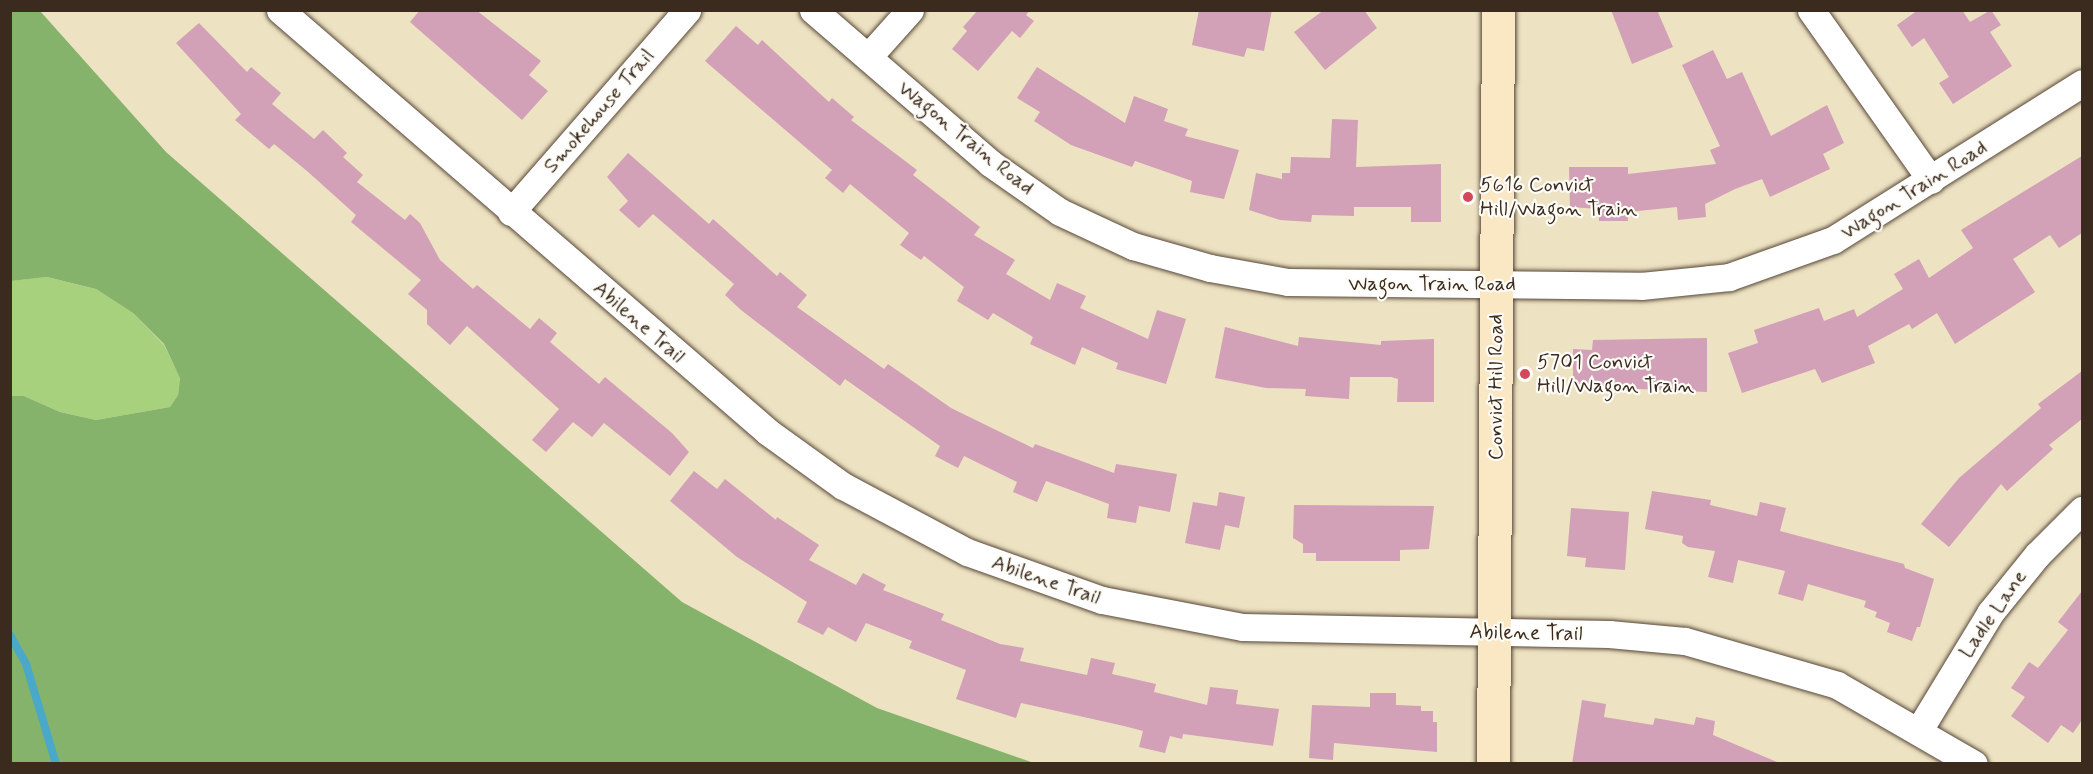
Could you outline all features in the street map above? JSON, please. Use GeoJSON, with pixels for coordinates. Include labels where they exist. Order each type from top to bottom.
{"type":"FeatureCollection","features":[{"type":"Feature","properties":{"kind":"street","name":"Abilene Trail"},"geometry":{"type":"LineString","coordinates":[[280,10],[511,212],[804,460],[883,510],[967,552],[1102,600],[1242,627],[1610,634],[1685,641],[1837,685],[1919,730],[1974,764]]}},
{"type":"Feature","properties":{"kind":"street","name":"Smokehouse Trail"},"geometry":{"type":"LineString","coordinates":[[511,212],[687,10]]}},
{"type":"Feature","properties":{"kind":"street","name":"Wagon Train Road"},"geometry":{"type":"LineString","coordinates":[[813,10],[998,169],[1060,213],[1133,246],[1210,268],[1288,282],[1641,285],[1729,277],[1833,240],[2082,83]]}},
{"type":"Feature","properties":{"kind":"street"},"geometry":{"type":"LineString","coordinates":[[868,57],[910,10]]}},
{"type":"Feature","properties":{"kind":"street","name":"Convict Hill Road"},"geometry":{"type":"LineString","coordinates":[[1493,764],[1498,10]]}},
{"type":"Feature","properties":{"kind":"street"},"geometry":{"type":"LineString","coordinates":[[1811,10],[1931,180]]}},
{"type":"Feature","properties":{"kind":"street","name":"Ladle Lane"},"geometry":{"type":"LineString","coordinates":[[1919,730],[1990,613],[2037,555],[2082,510]]}},
{"type":"Feature","properties":{"kind":"green space"},"geometry":{"type":"Polygon","coordinates":[[[11,10],[40,11],[166,152],[682,602],[877,708],[1034,763],[11,763],[11,396],[24,396],[60,412],[96,420],[170,407],[178,395],[180,378],[164,344],[133,313],[96,289],[47,277],[11,281],[11,10]]]}},
{"type":"Feature","properties":{"kind":"green space"},"geometry":{"type":"Polygon","coordinates":[[[47,277],[96,289],[133,313],[164,345],[180,377],[178,395],[170,407],[96,420],[60,412],[24,396],[11,396],[10,281],[47,277]]]}},
{"type":"Feature","properties":{"kind":"building"},"geometry":{"type":"Polygon","coordinates":[[[420,10],[476,10],[541,61],[529,75],[548,91],[522,120],[410,22],[420,10]]]}},
{"type":"Feature","properties":{"kind":"building"},"geometry":{"type":"Polygon","coordinates":[[[978,10],[1030,10],[1026,15],[1034,21],[1020,38],[1012,31],[978,71],[952,49],[967,31],[963,27],[978,10]]]}},
{"type":"Feature","properties":{"kind":"building"},"geometry":{"type":"Polygon","coordinates":[[[1199,10],[1272,10],[1264,51],[1247,48],[1244,57],[1192,45],[1199,10]]]}},
{"type":"Feature","properties":{"kind":"building"},"geometry":{"type":"Polygon","coordinates":[[[1324,10],[1364,10],[1377,28],[1325,70],[1294,32],[1324,10]]]}},
{"type":"Feature","properties":{"kind":"building"},"geometry":{"type":"Polygon","coordinates":[[[1611,10],[1657,10],[1673,47],[1632,64],[1611,10]]]}},
{"type":"Feature","properties":{"kind":"building"},"geometry":{"type":"Polygon","coordinates":[[[1918,10],[1962,10],[1970,22],[1991,10],[2001,25],[1990,32],[2012,66],[1953,104],[1939,83],[1949,77],[1924,38],[1912,47],[1897,25],[1918,10]]]}},
{"type":"Feature","properties":{"kind":"building"},"geometry":{"type":"Polygon","coordinates":[[[199,23],[247,72],[251,67],[281,93],[272,104],[314,139],[323,130],[347,153],[343,157],[363,175],[357,182],[405,220],[410,214],[420,223],[440,260],[473,289],[477,285],[530,329],[539,318],[557,333],[550,342],[599,384],[605,377],[672,433],[689,452],[670,476],[604,423],[592,437],[573,422],[546,452],[532,440],[559,409],[467,326],[450,345],[427,324],[427,310],[408,294],[421,280],[351,222],[356,215],[307,171],[274,144],[269,149],[235,120],[241,114],[176,43],[199,23]]]}},
{"type":"Feature","properties":{"kind":"building"},"geometry":{"type":"Polygon","coordinates":[[[736,26],[758,45],[762,40],[829,102],[832,98],[854,117],[851,120],[917,170],[913,175],[980,227],[974,235],[1015,260],[1006,274],[1050,300],[1057,283],[1086,296],[1080,308],[1148,339],[1157,310],[1186,319],[1166,384],[1116,369],[1118,363],[1082,347],[1075,365],[1030,344],[1033,337],[993,313],[988,320],[957,301],[964,287],[924,256],[921,260],[900,245],[909,233],[850,184],[843,193],[825,178],[832,170],[705,61],[736,26]]]}},
{"type":"Feature","properties":{"kind":"building"},"geometry":{"type":"Polygon","coordinates":[[[1713,50],[1727,79],[1742,72],[1771,136],[1827,105],[1844,143],[1823,154],[1830,169],[1770,197],[1762,179],[1735,189],[1705,204],[1706,217],[1678,220],[1677,207],[1628,212],[1628,221],[1599,221],[1599,209],[1570,207],[1569,167],[1628,167],[1628,174],[1716,164],[1710,150],[1720,146],[1682,65],[1713,50]]]}},
{"type":"Feature","properties":{"kind":"building"},"geometry":{"type":"Polygon","coordinates":[[[1037,67],[1125,123],[1134,96],[1168,109],[1164,121],[1188,129],[1185,136],[1239,150],[1224,199],[1190,192],[1192,181],[1135,161],[1132,167],[1071,145],[1034,121],[1040,112],[1017,98],[1037,67]]]}},
{"type":"Feature","properties":{"kind":"building"},"geometry":{"type":"Polygon","coordinates":[[[1332,119],[1358,120],[1356,167],[1441,164],[1441,222],[1411,222],[1411,207],[1354,207],[1354,216],[1312,215],[1311,222],[1280,220],[1249,210],[1256,173],[1282,179],[1282,173],[1290,173],[1291,157],[1330,158],[1332,119]]]}},
{"type":"Feature","properties":{"kind":"building"},"geometry":{"type":"Polygon","coordinates":[[[628,153],[709,224],[713,219],[777,276],[780,272],[807,295],[797,307],[884,369],[888,364],[951,408],[1033,448],[1035,444],[1114,473],[1116,464],[1177,474],[1170,512],[1139,506],[1136,523],[1107,518],[1109,504],[1046,481],[1037,502],[1013,492],[1017,482],[964,456],[958,468],[935,456],[940,446],[845,379],[840,386],[741,310],[725,295],[734,284],[653,214],[639,228],[619,210],[628,201],[607,177],[628,153]]]}},
{"type":"Feature","properties":{"kind":"building"},"geometry":{"type":"Polygon","coordinates":[[[2082,156],[2082,233],[2059,248],[2050,235],[2013,259],[2035,292],[1955,344],[1937,313],[1912,329],[1909,324],[1868,346],[1875,363],[1822,383],[1815,369],[1742,393],[1728,353],[1758,343],[1754,330],[1819,308],[1824,321],[1854,309],[1857,317],[1903,289],[1894,274],[1919,259],[1929,278],[1973,248],[1961,230],[2082,156]]]}},
{"type":"Feature","properties":{"kind":"building"},"geometry":{"type":"Polygon","coordinates":[[[1225,327],[1298,346],[1299,337],[1381,345],[1381,341],[1434,339],[1434,402],[1397,402],[1398,379],[1391,377],[1350,377],[1349,399],[1305,396],[1306,389],[1266,388],[1215,378],[1225,327]]]}},
{"type":"Feature","properties":{"kind":"building"},"geometry":{"type":"Polygon","coordinates":[[[1707,338],[1707,392],[1573,386],[1573,349],[1592,350],[1593,340],[1707,338]]]}},
{"type":"Feature","properties":{"kind":"building"},"geometry":{"type":"Polygon","coordinates":[[[2082,371],[2082,419],[2049,445],[2053,449],[2007,491],[2001,484],[1949,547],[1921,524],[1959,478],[2041,408],[2038,404],[2082,371]]]}},
{"type":"Feature","properties":{"kind":"building"},"geometry":{"type":"Polygon","coordinates":[[[694,471],[717,489],[725,479],[776,520],[777,517],[819,545],[809,560],[856,585],[863,573],[886,585],[883,590],[944,614],[941,620],[1000,644],[1024,648],[1020,661],[1087,675],[1091,658],[1115,663],[1112,674],[1156,684],[1154,692],[1207,705],[1210,687],[1238,690],[1236,704],[1279,709],[1273,746],[1183,734],[1182,739],[1170,736],[1165,753],[1139,747],[1143,731],[1124,726],[1021,703],[1016,718],[956,699],[966,670],[909,648],[912,641],[866,623],[856,642],[828,627],[823,635],[797,622],[807,602],[737,557],[670,501],[694,471]]]}},
{"type":"Feature","properties":{"kind":"building"},"geometry":{"type":"Polygon","coordinates":[[[1652,491],[1711,500],[1710,505],[1757,516],[1760,502],[1786,508],[1780,531],[1904,564],[1905,568],[1934,579],[1920,627],[1917,627],[1912,641],[1887,632],[1890,623],[1875,617],[1877,612],[1864,607],[1866,601],[1808,584],[1803,601],[1778,594],[1785,571],[1738,560],[1733,583],[1708,577],[1715,551],[1688,547],[1682,543],[1683,536],[1645,529],[1652,491]]]}},
{"type":"Feature","properties":{"kind":"building"},"geometry":{"type":"Polygon","coordinates":[[[1219,492],[1245,497],[1239,528],[1225,525],[1220,550],[1185,543],[1193,502],[1217,506],[1219,492]]]}},
{"type":"Feature","properties":{"kind":"building"},"geometry":{"type":"Polygon","coordinates":[[[1294,505],[1434,506],[1429,549],[1400,550],[1400,561],[1316,561],[1316,553],[1303,553],[1303,544],[1293,538],[1294,505]]]}},
{"type":"Feature","properties":{"kind":"building"},"geometry":{"type":"Polygon","coordinates":[[[1571,508],[1629,512],[1625,570],[1585,567],[1586,558],[1567,556],[1571,508]]]}},
{"type":"Feature","properties":{"kind":"building"},"geometry":{"type":"Polygon","coordinates":[[[2082,591],[2082,720],[2073,733],[2061,725],[2048,743],[2011,716],[2025,697],[2011,688],[2029,662],[2038,668],[2068,630],[2058,622],[2082,591]]]}},
{"type":"Feature","properties":{"kind":"building"},"geometry":{"type":"Polygon","coordinates":[[[1370,693],[1396,693],[1396,705],[1421,706],[1421,711],[1433,711],[1433,722],[1437,722],[1437,752],[1334,743],[1333,760],[1309,758],[1312,705],[1370,707],[1370,693]]]}},
{"type":"Feature","properties":{"kind":"building"},"geometry":{"type":"Polygon","coordinates":[[[1582,700],[1606,704],[1604,717],[1653,725],[1655,718],[1694,725],[1696,717],[1715,721],[1713,735],[1782,764],[1572,764],[1582,700]]]}},
{"type":"Feature","properties":{"kind":"waterway"},"geometry":{"type":"LineString","coordinates":[[10,635],[26,664],[56,764]]}},
{"type":"Feature","properties":{"kind":"place","name":"5616 Convict Hill/Wagon Train"},"geometry":{"type":"Point","coordinates":[1468,197]}},
{"type":"Feature","properties":{"kind":"place","name":"5701 Convict Hill/Wagon Train"},"geometry":{"type":"Point","coordinates":[1525,374]}}]}
